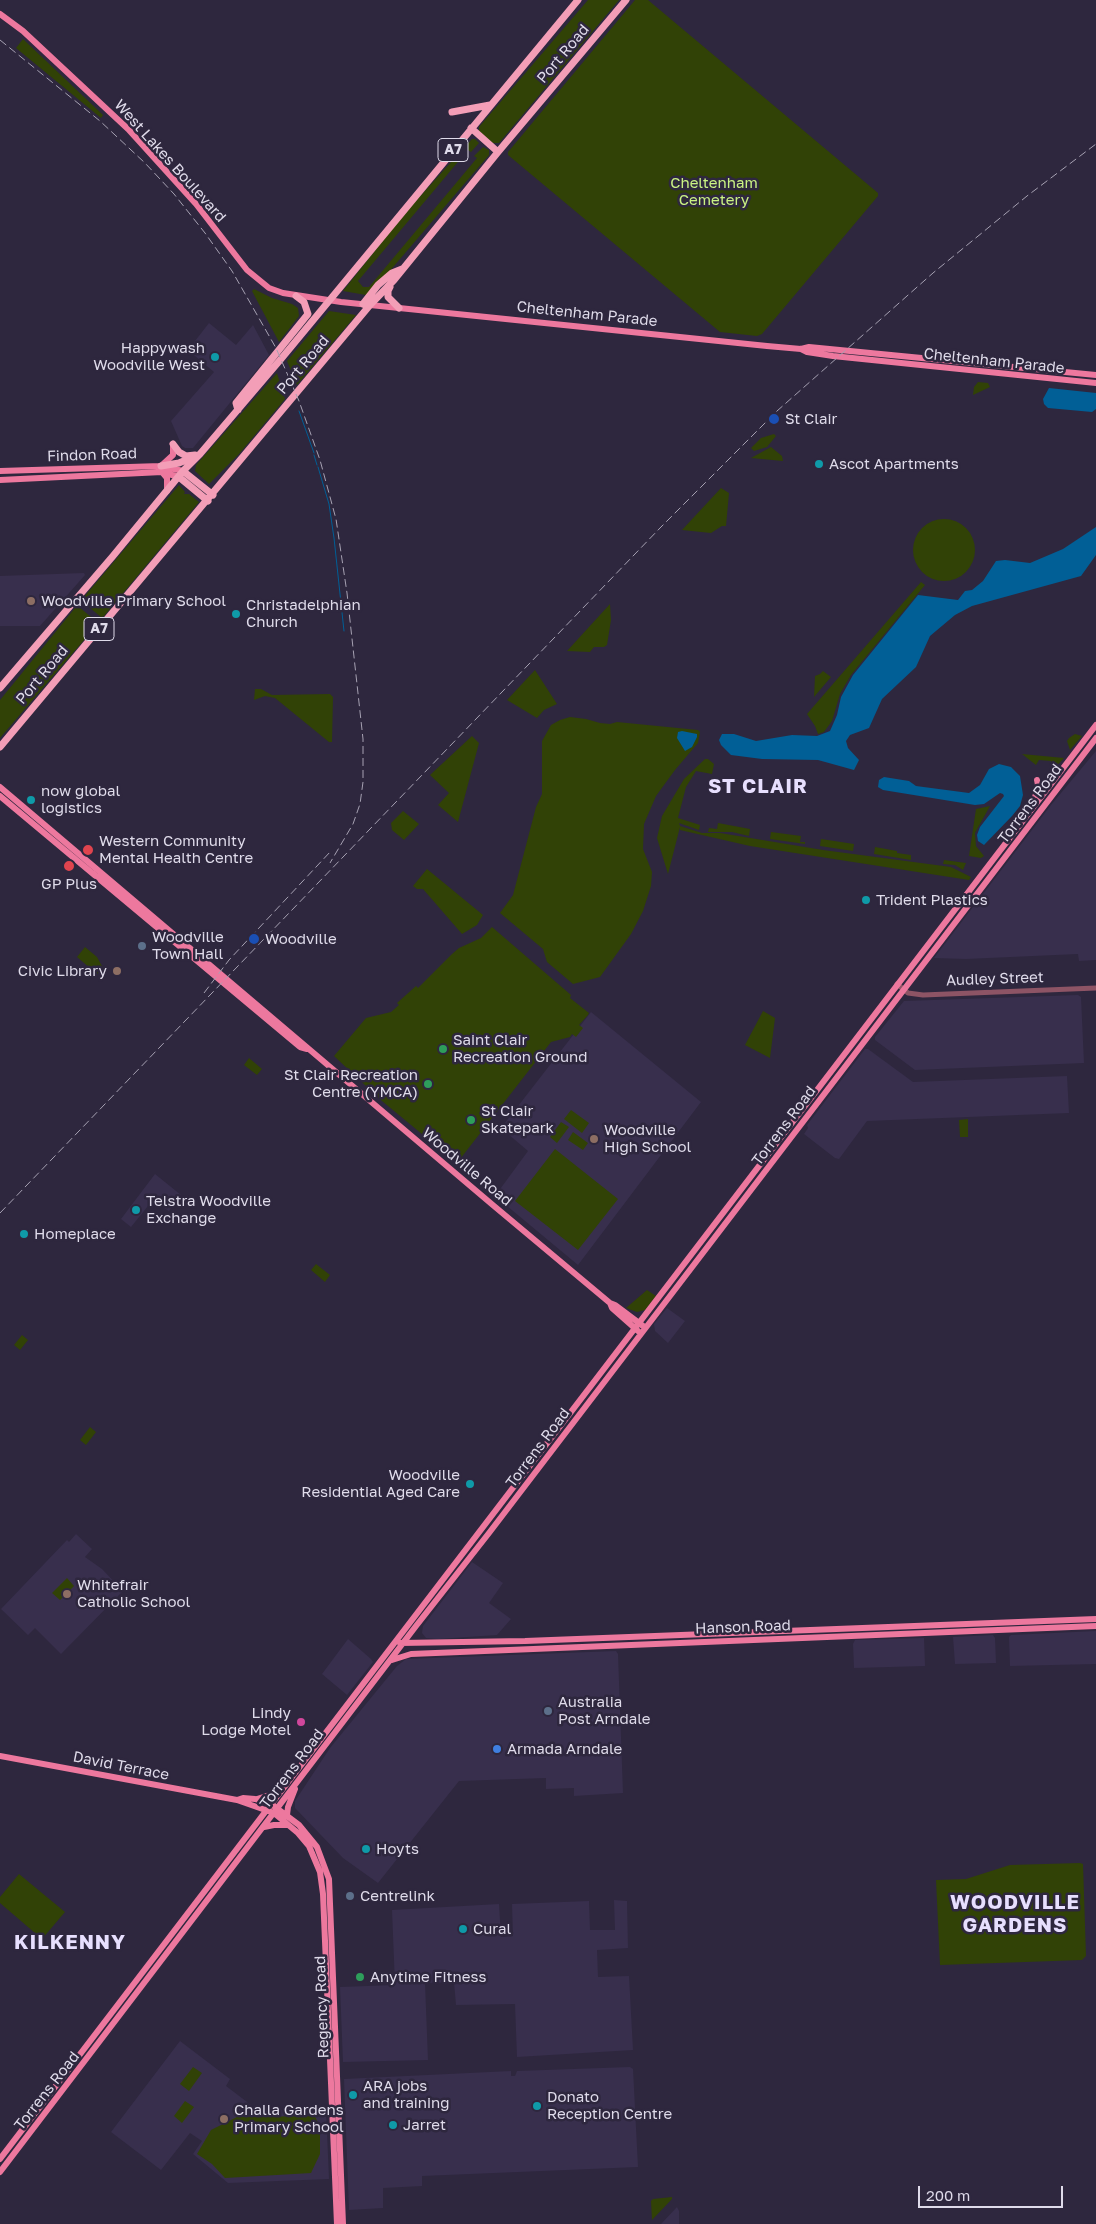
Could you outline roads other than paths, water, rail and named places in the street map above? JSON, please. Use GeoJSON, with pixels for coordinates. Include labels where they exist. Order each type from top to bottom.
{"type":"FeatureCollection","features":[{"type":"Feature","properties":{"kind":"highway","name":"Port Road"},"geometry":{"type":"LineString","coordinates":[[0,688],[181,474],[238,410],[578,0]]}},
{"type":"Feature","properties":{"kind":"highway","name":"Port Road"},"geometry":{"type":"LineString","coordinates":[[0,748],[210,498],[366,304],[394,280],[498,152],[626,0]]}},
{"type":"Feature","properties":{"kind":"highway"},"geometry":{"type":"LineString","coordinates":[[452,112],[490,106]]}},
{"type":"Feature","properties":{"kind":"highway"},"geometry":{"type":"LineString","coordinates":[[471,128],[498,152]]}},
{"type":"Feature","properties":{"kind":"highway"},"geometry":{"type":"LineString","coordinates":[[366,304],[378,284],[404,268]]}},
{"type":"Feature","properties":{"kind":"highway"},"geometry":{"type":"LineString","coordinates":[[394,280],[388,291],[388,297],[399,308]]}},
{"type":"Feature","properties":{"kind":"highway"},"geometry":{"type":"LineString","coordinates":[[238,410],[236,403],[308,314],[304,302],[296,296]]}},
{"type":"Feature","properties":{"kind":"highway"},"geometry":{"type":"LineString","coordinates":[[173,444],[179,452],[186,456],[200,454]]}},
{"type":"Feature","properties":{"kind":"highway"},"geometry":{"type":"LineString","coordinates":[[161,469],[200,454]]}},
{"type":"Feature","properties":{"kind":"highway"},"geometry":{"type":"LineString","coordinates":[[181,474],[210,498]]}},
{"type":"Feature","properties":{"kind":"highway"},"geometry":{"type":"LineString","coordinates":[[0,741],[14,730]]}},
{"type":"Feature","properties":{"kind":"main road","name":"West Lakes Boulevard"},"geometry":{"type":"LineString","coordinates":[[0,14],[23,32],[128,129],[196,204],[254,278],[269,288],[296,296],[366,304]]}},
{"type":"Feature","properties":{"kind":"main road","name":"Cheltenham Parade"},"geometry":{"type":"LineString","coordinates":[[366,304],[801,349],[809,347],[1096,375]]}},
{"type":"Feature","properties":{"kind":"main road","name":"Cheltenham Parade"},"geometry":{"type":"LineString","coordinates":[[801,349],[807,352],[836,357],[1096,383]]}},
{"type":"Feature","properties":{"kind":"main road"},"geometry":{"type":"LineString","coordinates":[[167,492],[167,478],[161,469],[173,455],[173,444]]}},
{"type":"Feature","properties":{"kind":"main road","name":"Findon Road"},"geometry":{"type":"LineString","coordinates":[[0,471],[161,469],[181,474]]}},
{"type":"Feature","properties":{"kind":"main road","name":"Findon Road"},"geometry":{"type":"LineString","coordinates":[[0,480],[161,469]]}},
{"type":"Feature","properties":{"kind":"main road","name":"Torrens Road"},"geometry":{"type":"LineString","coordinates":[[0,2159],[184,1919],[272,1809],[296,1785],[401,1645],[904,990],[926,954],[1033,806],[1096,725]]}},
{"type":"Feature","properties":{"kind":"main road","name":"Torrens Road"},"geometry":{"type":"LineString","coordinates":[[0,2172],[264,1827],[280,1792],[897,984],[926,954],[1096,738]]}},
{"type":"Feature","properties":{"kind":"main road"},"geometry":{"type":"LineString","coordinates":[[1033,806],[1037,792],[1036,780]]}},
{"type":"Feature","properties":{"kind":"main road","name":"Woodville Road"},"geometry":{"type":"LineString","coordinates":[[0,787],[303,1043],[307,1049],[610,1303],[628,1314],[637,1326]]}},
{"type":"Feature","properties":{"kind":"main road","name":"Woodville Road"},"geometry":{"type":"LineString","coordinates":[[0,796],[300,1047],[307,1049]]}},
{"type":"Feature","properties":{"kind":"main road"},"geometry":{"type":"LineString","coordinates":[[831,1072],[834,1075],[839,1075]]}},
{"type":"Feature","properties":{"kind":"main road","name":"Woodville Road"},"geometry":{"type":"LineString","coordinates":[[610,1303],[612,1308],[643,1331]]}},
{"type":"Feature","properties":{"kind":"main road"},"geometry":{"type":"LineString","coordinates":[[628,1314],[638,1316],[647,1313]]}},
{"type":"Feature","properties":{"kind":"main road","name":"Hanson Road"},"geometry":{"type":"LineString","coordinates":[[401,1645],[1096,1619]]}},
{"type":"Feature","properties":{"kind":"main road"},"geometry":{"type":"LineString","coordinates":[[1002,1630],[1005,1623]]}},
{"type":"Feature","properties":{"kind":"main road"},"geometry":{"type":"LineString","coordinates":[[416,1626],[416,1639],[424,1644]]}},
{"type":"Feature","properties":{"kind":"main road","name":"Hanson Road"},"geometry":{"type":"LineString","coordinates":[[394,1643],[458,1648],[462,1651],[1096,1626]]}},
{"type":"Feature","properties":{"kind":"main road"},"geometry":{"type":"LineString","coordinates":[[488,1642],[496,1644],[498,1650]]}},
{"type":"Feature","properties":{"kind":"main road"},"geometry":{"type":"LineString","coordinates":[[387,1664],[400,1656],[411,1654],[462,1651]]}},
{"type":"Feature","properties":{"kind":"main road","name":"David Terrace"},"geometry":{"type":"LineString","coordinates":[[0,1756],[237,1800],[272,1809]]}},
{"type":"Feature","properties":{"kind":"main road"},"geometry":{"type":"LineString","coordinates":[[287,1815],[296,1785]]}},
{"type":"Feature","properties":{"kind":"main road"},"geometry":{"type":"LineString","coordinates":[[255,1799],[280,1792]]}},
{"type":"Feature","properties":{"kind":"main road","name":"David Terrace"},"geometry":{"type":"LineString","coordinates":[[237,1800],[243,1798],[255,1799],[272,1809]]}},
{"type":"Feature","properties":{"kind":"main road","name":"Regency Road"},"geometry":{"type":"LineString","coordinates":[[272,1809],[287,1815],[307,1833],[317,1847],[329,1879],[343,2224]]}},
{"type":"Feature","properties":{"kind":"main road","name":"Regency Road"},"geometry":{"type":"LineString","coordinates":[[272,1809],[309,1846],[315,1858],[323,1894],[337,2224]]}},
{"type":"Feature","properties":{"kind":"main road"},"geometry":{"type":"LineString","coordinates":[[264,1827],[274,1825],[288,1826]]}},
{"type":"Feature","properties":{"kind":"main road"},"geometry":{"type":"LineString","coordinates":[[184,1919],[190,1924]]}},
{"type":"Feature","properties":{"kind":"street","name":"Audley Street"},"geometry":{"type":"LineString","coordinates":[[897,984],[913,994],[923,995],[1096,988]]}},
{"type":"Feature","properties":{"kind":"water"},"geometry":{"type":"Polygon","coordinates":[[[1049,388],[1096,393],[1096,409],[1092,412],[1048,408],[1044,404],[1043,399],[1049,388]]]}},
{"type":"Feature","properties":{"kind":"water"},"geometry":{"type":"Polygon","coordinates":[[[1096,527],[1096,555],[1081,576],[972,606],[955,615],[930,636],[916,667],[882,699],[869,728],[850,735],[846,741],[848,748],[859,760],[854,770],[818,760],[762,759],[731,755],[721,745],[719,740],[722,734],[734,734],[756,741],[792,735],[817,736],[830,731],[837,715],[841,697],[853,675],[918,595],[958,600],[965,591],[972,590],[983,581],[996,561],[1005,560],[1030,563],[1063,549],[1096,527]]]}},
{"type":"Feature","properties":{"kind":"water"},"geometry":{"type":"Polygon","coordinates":[[[678,732],[697,734],[692,747],[685,751],[677,738],[678,732]]]}},
{"type":"Feature","properties":{"kind":"water"},"geometry":{"type":"Polygon","coordinates":[[[999,764],[1011,767],[1020,776],[1023,795],[1020,806],[984,845],[978,841],[977,835],[980,827],[1004,796],[1003,794],[1000,793],[984,804],[975,805],[883,790],[878,787],[879,780],[884,777],[909,781],[916,786],[969,793],[980,785],[989,769],[999,764]]]}},
{"type":"Feature","properties":{"kind":"waterway"},"geometry":{"type":"LineString","coordinates":[[299,411],[314,453]]}},
{"type":"Feature","properties":{"kind":"waterway"},"geometry":{"type":"LineString","coordinates":[[314,455],[317,465]]}},
{"type":"Feature","properties":{"kind":"waterway"},"geometry":{"type":"LineString","coordinates":[[318,467],[329,504],[344,631]]}},
{"type":"Feature","properties":{"kind":"railway"},"geometry":{"type":"LineString","coordinates":[[0,40],[100,121],[145,163],[174,194],[232,271],[276,348],[299,401],[320,460],[336,519],[347,593],[363,739],[363,782],[360,804],[353,824],[330,863]]}},
{"type":"Feature","properties":{"kind":"railway"},"geometry":{"type":"LineString","coordinates":[[0,1213],[661,527],[777,411],[933,273],[1027,196],[1096,144]]}},
{"type":"Feature","properties":{"kind":"railway"},"geometry":{"type":"LineString","coordinates":[[204,993],[229,960],[331,851]]}},
{"type":"Feature","properties":{"kind":"place","name":"Happywash Woodville West"},"geometry":{"type":"Point","coordinates":[215,357]}},
{"type":"Feature","properties":{"kind":"place","name":"St Clair"},"geometry":{"type":"Point","coordinates":[774,419]}},
{"type":"Feature","properties":{"kind":"place","name":"Ascot Apartments"},"geometry":{"type":"Point","coordinates":[819,464]}},
{"type":"Feature","properties":{"kind":"place","name":"Woodville Primary School"},"geometry":{"type":"Point","coordinates":[31,601]}},
{"type":"Feature","properties":{"kind":"place","name":"Christadelphian Church"},"geometry":{"type":"Point","coordinates":[236,614]}},
{"type":"Feature","properties":{"kind":"place","name":"now global logistics"},"geometry":{"type":"Point","coordinates":[31,800]}},
{"type":"Feature","properties":{"kind":"place","name":"Western Community Mental Health Centre"},"geometry":{"type":"Point","coordinates":[88,850]}},
{"type":"Feature","properties":{"kind":"place","name":"GP Plus"},"geometry":{"type":"Point","coordinates":[69,866]}},
{"type":"Feature","properties":{"kind":"place","name":"Trident Plastics"},"geometry":{"type":"Point","coordinates":[866,900]}},
{"type":"Feature","properties":{"kind":"place","name":"Woodville"},"geometry":{"type":"Point","coordinates":[254,939]}},
{"type":"Feature","properties":{"kind":"place","name":"Woodville Town Hall"},"geometry":{"type":"Point","coordinates":[142,946]}},
{"type":"Feature","properties":{"kind":"place","name":"Civic Library"},"geometry":{"type":"Point","coordinates":[117,971]}},
{"type":"Feature","properties":{"kind":"place","name":"Saint Clair Recreation Ground"},"geometry":{"type":"Point","coordinates":[443,1049]}},
{"type":"Feature","properties":{"kind":"place","name":"St Clair Recreation Centre (YMCA)"},"geometry":{"type":"Point","coordinates":[428,1084]}},
{"type":"Feature","properties":{"kind":"place","name":"St Clair Skatepark"},"geometry":{"type":"Point","coordinates":[471,1120]}},
{"type":"Feature","properties":{"kind":"place","name":"Woodville High School"},"geometry":{"type":"Point","coordinates":[594,1139]}},
{"type":"Feature","properties":{"kind":"place","name":"Telstra Woodville Exchange"},"geometry":{"type":"Point","coordinates":[136,1210]}},
{"type":"Feature","properties":{"kind":"place","name":"Homeplace"},"geometry":{"type":"Point","coordinates":[24,1234]}},
{"type":"Feature","properties":{"kind":"place","name":"Woodville Residential Aged Care"},"geometry":{"type":"Point","coordinates":[470,1484]}},
{"type":"Feature","properties":{"kind":"place","name":"Whitefrair Catholic School"},"geometry":{"type":"Point","coordinates":[67,1594]}},
{"type":"Feature","properties":{"kind":"place","name":"Australia Post Arndale"},"geometry":{"type":"Point","coordinates":[548,1711]}},
{"type":"Feature","properties":{"kind":"place","name":"Lindy Lodge Motel"},"geometry":{"type":"Point","coordinates":[301,1722]}},
{"type":"Feature","properties":{"kind":"place","name":"Armada Arndale"},"geometry":{"type":"Point","coordinates":[497,1749]}},
{"type":"Feature","properties":{"kind":"place","name":"Hoyts"},"geometry":{"type":"Point","coordinates":[366,1849]}},
{"type":"Feature","properties":{"kind":"place","name":"Centrelink"},"geometry":{"type":"Point","coordinates":[350,1896]}},
{"type":"Feature","properties":{"kind":"place","name":"Cural"},"geometry":{"type":"Point","coordinates":[463,1929]}},
{"type":"Feature","properties":{"kind":"place","name":"Anytime Fitness"},"geometry":{"type":"Point","coordinates":[360,1977]}},
{"type":"Feature","properties":{"kind":"place","name":"ARA jobs and training"},"geometry":{"type":"Point","coordinates":[353,2095]}},
{"type":"Feature","properties":{"kind":"place","name":"Donato Reception Centre"},"geometry":{"type":"Point","coordinates":[537,2106]}},
{"type":"Feature","properties":{"kind":"place","name":"Challa Gardens Primary School"},"geometry":{"type":"Point","coordinates":[224,2119]}},
{"type":"Feature","properties":{"kind":"place","name":"Jarret"},"geometry":{"type":"Point","coordinates":[393,2125]}},
{"type":"Feature","properties":{"kind":"district","name":"ST CLAIR"},"geometry":{"type":"Point","coordinates":[758,787]}},
{"type":"Feature","properties":{"kind":"district","name":"WOODVILLE GARDENS"},"geometry":{"type":"Point","coordinates":[1015,1914]}},
{"type":"Feature","properties":{"kind":"district","name":"KILKENNY"},"geometry":{"type":"Point","coordinates":[70,1943]}},
{"type":"Feature","properties":{"kind":"park label","name":"Cheltenham Cemetery"},"geometry":{"type":"Point","coordinates":[714,192]}}]}
